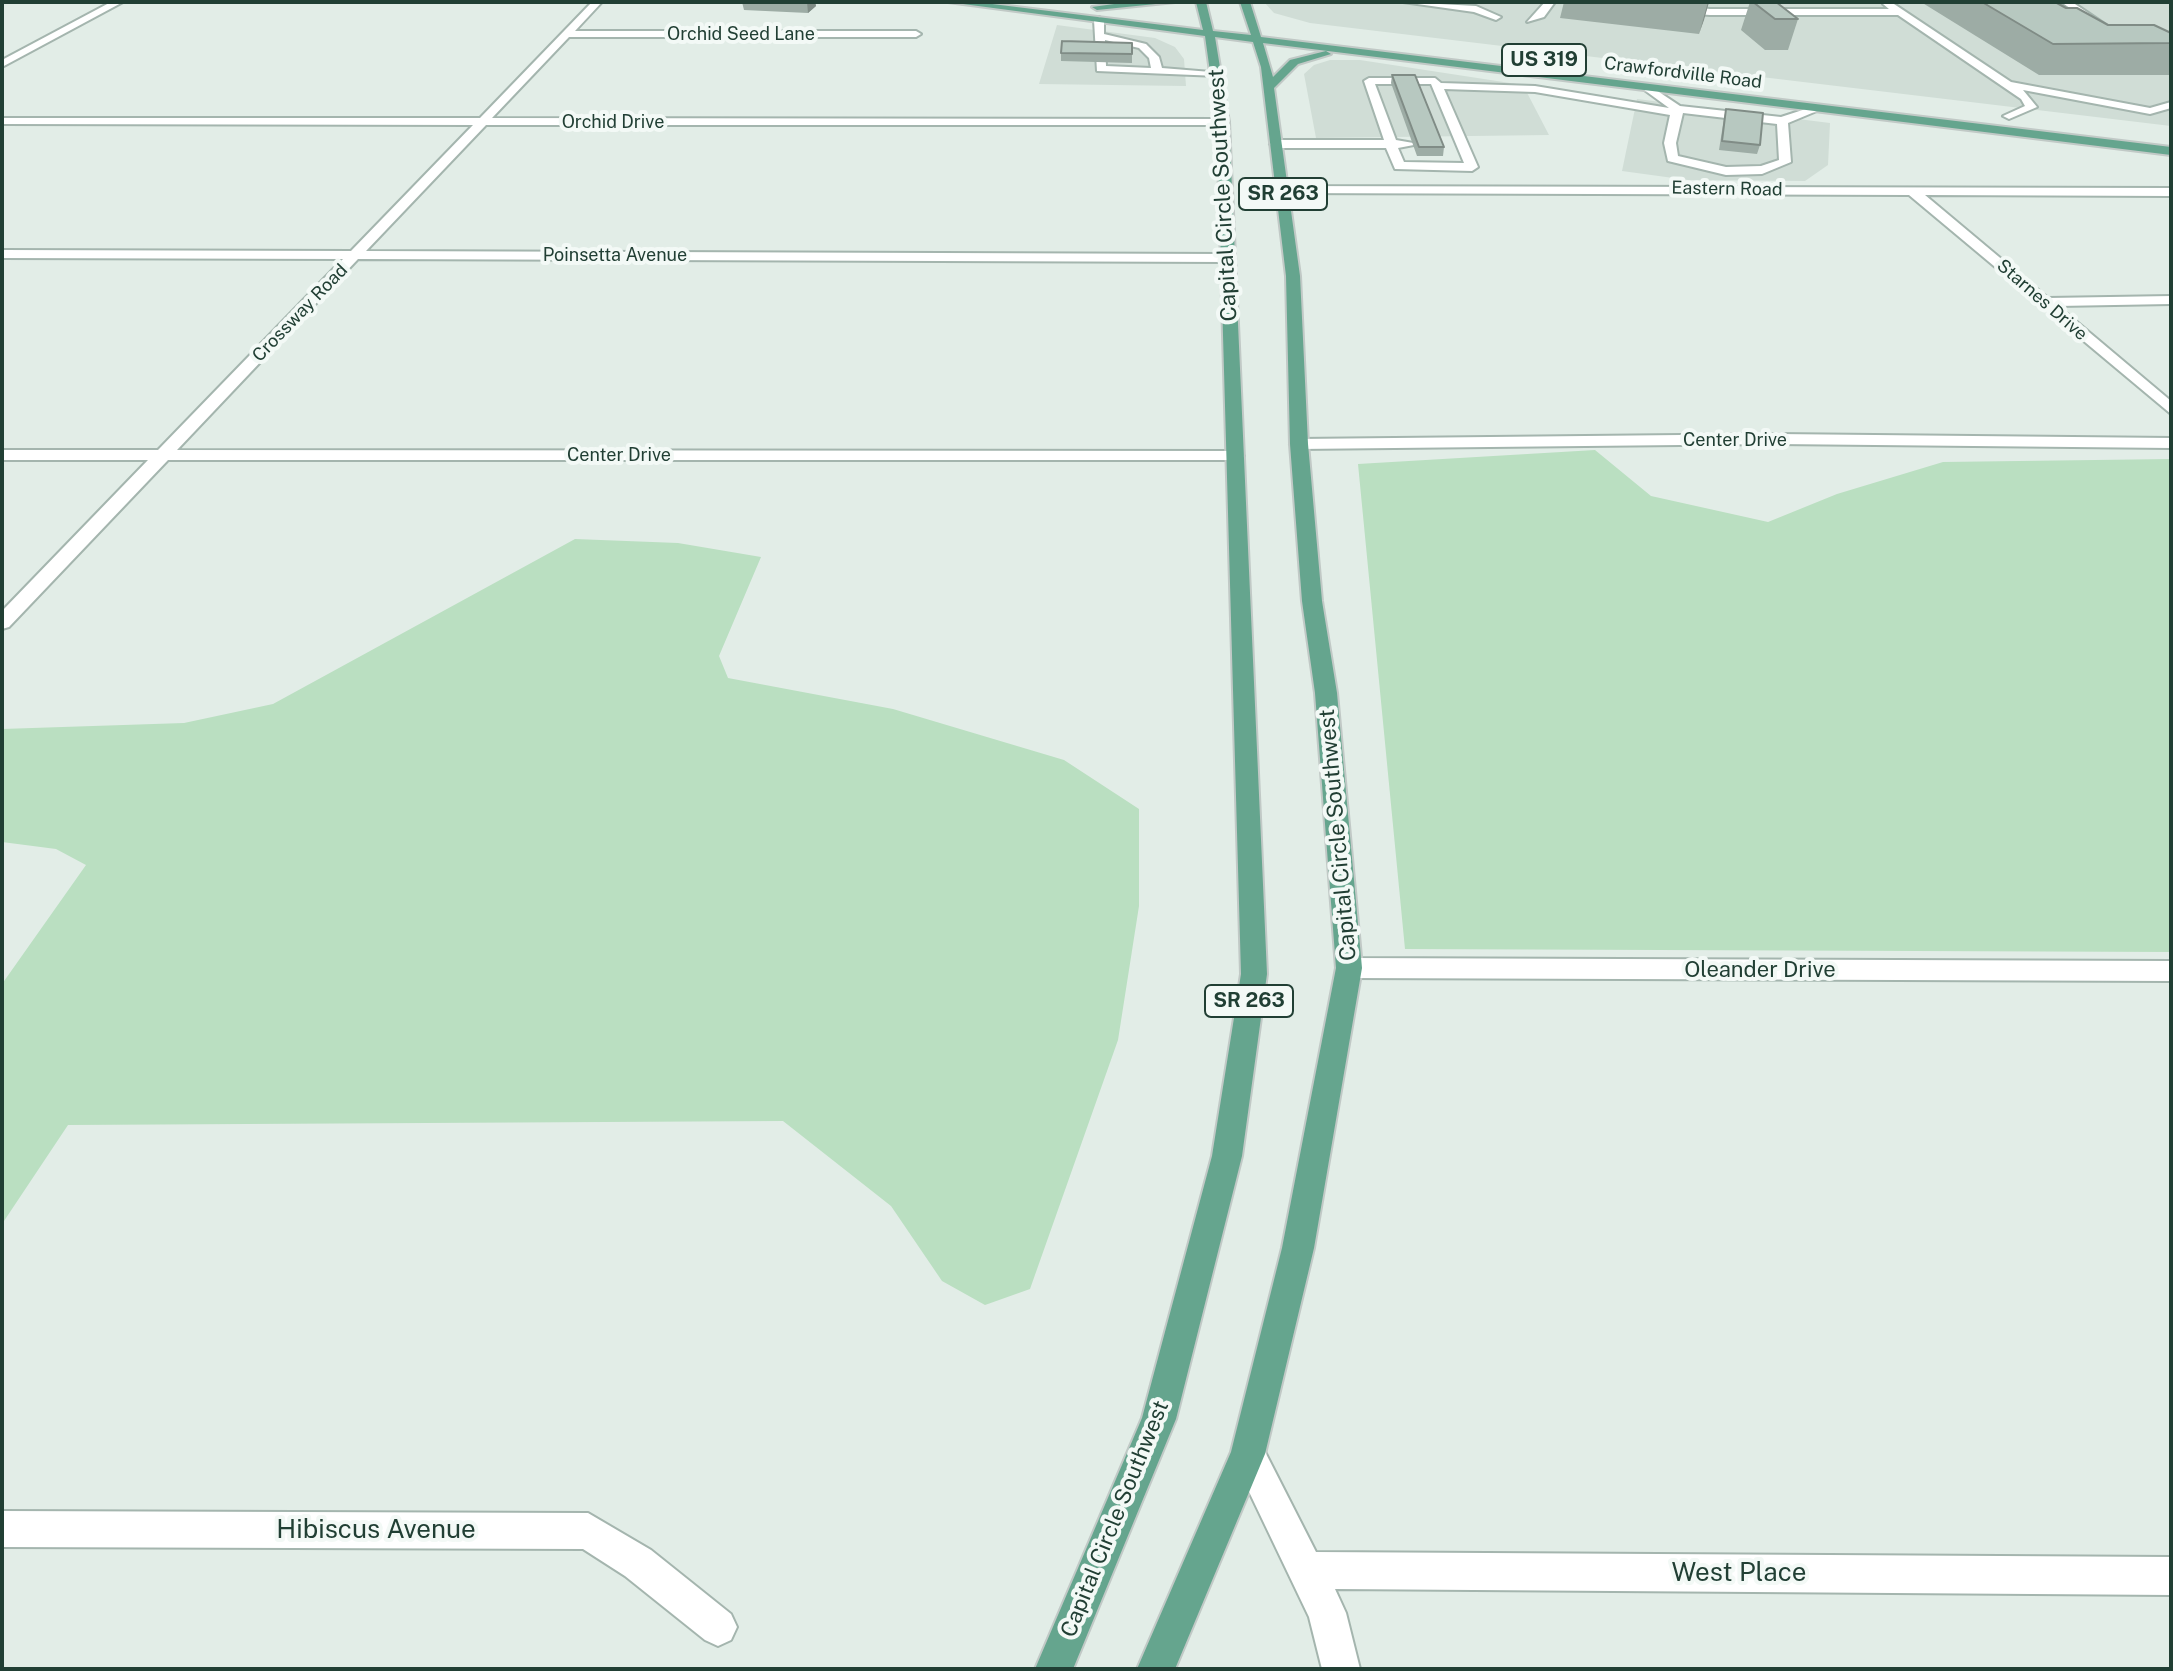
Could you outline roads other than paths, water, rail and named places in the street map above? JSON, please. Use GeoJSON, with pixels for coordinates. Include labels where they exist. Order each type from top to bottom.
{"type":"FeatureCollection","features":[{"type":"Feature","properties":{"kind":"main road","name":"Crawfordville Road"},"geometry":{"type":"LineString","coordinates":[[953,2],[2171,151]]}},
{"type":"Feature","properties":{"kind":"main road"},"geometry":{"type":"LineString","coordinates":[[1084,5],[1170,2]]}},
{"type":"Feature","properties":{"kind":"main road","name":"Capital Circle Southwest"},"geometry":{"type":"LineString","coordinates":[[1054,1669],[1159,1419],[1229,1141],[1254,974],[1223,122],[1218,73],[1201,2]]}},
{"type":"Feature","properties":{"kind":"main road","name":"Capital Circle Southwest"},"geometry":{"type":"LineString","coordinates":[[1156,1669],[1248,1454],[1298,1248],[1349,968],[1326,693],[1312,601],[1299,444],[1293,276],[1268,88],[1258,40],[1245,2]]}},
{"type":"Feature","properties":{"kind":"main road"},"geometry":{"type":"LineString","coordinates":[[1098,4],[1167,15]]}},
{"type":"Feature","properties":{"kind":"main road"},"geometry":{"type":"LineString","coordinates":[[1193,18],[1222,22]]}},
{"type":"Feature","properties":{"kind":"main road"},"geometry":{"type":"LineString","coordinates":[[1237,23],[1266,27]]}},
{"type":"Feature","properties":{"kind":"main road"},"geometry":{"type":"LineString","coordinates":[[1268,88],[1299,60],[1361,52]]}},
{"type":"Feature","properties":{"kind":"main road"},"geometry":{"type":"LineString","coordinates":[[1994,114],[2038,120]]}},
{"type":"Feature","properties":{"kind":"main road"},"geometry":{"type":"LineString","coordinates":[[2074,139],[2169,136]]}},
{"type":"Feature","properties":{"kind":"street"},"geometry":{"type":"LineString","coordinates":[[2,64],[118,2]]}},
{"type":"Feature","properties":{"kind":"street","name":"Crossway Road"},"geometry":{"type":"LineString","coordinates":[[2,623],[597,2]]}},
{"type":"Feature","properties":{"kind":"street"},"geometry":{"type":"LineString","coordinates":[[1408,2],[1476,9],[1496,17]]}},
{"type":"Feature","properties":{"kind":"street"},"geometry":{"type":"LineString","coordinates":[[1530,20],[1541,15],[1550,2]]}},
{"type":"Feature","properties":{"kind":"street"},"geometry":{"type":"LineString","coordinates":[[1651,2],[1668,9],[1710,12],[1900,12]]}},
{"type":"Feature","properties":{"kind":"street"},"geometry":{"type":"LineString","coordinates":[[1886,2],[2026,97],[2031,107],[2009,116]]}},
{"type":"Feature","properties":{"kind":"street"},"geometry":{"type":"LineString","coordinates":[[2066,2],[2111,31]]}},
{"type":"Feature","properties":{"kind":"street"},"geometry":{"type":"LineString","coordinates":[[1099,20],[1101,69],[1218,73]]}},
{"type":"Feature","properties":{"kind":"street","name":"Orchid Seed Lane"},"geometry":{"type":"LineString","coordinates":[[566,34],[916,34]]}},
{"type":"Feature","properties":{"kind":"street"},"geometry":{"type":"LineString","coordinates":[[1099,36],[1142,46],[1154,57],[1157,71]]}},
{"type":"Feature","properties":{"kind":"street"},"geometry":{"type":"LineString","coordinates":[[1443,115],[1467,65]]}},
{"type":"Feature","properties":{"kind":"street"},"geometry":{"type":"LineString","coordinates":[[1416,91],[1443,115],[1472,167],[1399,166],[1385,114],[1369,81],[1443,115],[1535,89],[1677,111],[1771,136],[1785,162],[1777,168],[1726,171],[1694,166],[1672,158],[1670,143],[1677,111]]}},
{"type":"Feature","properties":{"kind":"street"},"geometry":{"type":"LineString","coordinates":[[2012,85],[2150,111],[2171,105]]}},
{"type":"Feature","properties":{"kind":"street"},"geometry":{"type":"LineString","coordinates":[[1647,87],[1677,111]]}},
{"type":"Feature","properties":{"kind":"street"},"geometry":{"type":"LineString","coordinates":[[1670,143],[1679,153],[1718,166],[1753,166],[1771,136],[1818,108]]}},
{"type":"Feature","properties":{"kind":"street"},"geometry":{"type":"LineString","coordinates":[[1276,144],[1385,114]]}},
{"type":"Feature","properties":{"kind":"street"},"geometry":{"type":"LineString","coordinates":[[1385,114],[1412,140]]}},
{"type":"Feature","properties":{"kind":"street","name":"Orchid Drive"},"geometry":{"type":"LineString","coordinates":[[2,121],[1223,122]]}},
{"type":"Feature","properties":{"kind":"street","name":"Eastern Road"},"geometry":{"type":"LineString","coordinates":[[1282,190],[2171,192]]}},
{"type":"Feature","properties":{"kind":"street","name":"Starnes Drive"},"geometry":{"type":"LineString","coordinates":[[1912,191],[2048,302],[2171,409]]}},
{"type":"Feature","properties":{"kind":"street","name":"Poinsetta Avenue"},"geometry":{"type":"LineString","coordinates":[[2,254],[1228,258]]}},
{"type":"Feature","properties":{"kind":"street"},"geometry":{"type":"LineString","coordinates":[[2048,302],[2171,300]]}},
{"type":"Feature","properties":{"kind":"street","name":"Center Drive"},"geometry":{"type":"LineString","coordinates":[[1299,444],[1746,439],[2171,443]]}},
{"type":"Feature","properties":{"kind":"street","name":"Center Drive"},"geometry":{"type":"LineString","coordinates":[[2,455],[1235,456]]}},
{"type":"Feature","properties":{"kind":"street","name":"Oleander Drive"},"geometry":{"type":"LineString","coordinates":[[1349,968],[2171,971]]}},
{"type":"Feature","properties":{"kind":"street"},"geometry":{"type":"LineString","coordinates":[[1248,1454],[1327,1613],[1341,1669]]}},
{"type":"Feature","properties":{"kind":"street","name":"Hibiscus Avenue"},"geometry":{"type":"LineString","coordinates":[[2,1529],[588,1531],[638,1563],[718,1627]]}},
{"type":"Feature","properties":{"kind":"street","name":"West Place"},"geometry":{"type":"LineString","coordinates":[[1307,1570],[2171,1576]]}}]}
